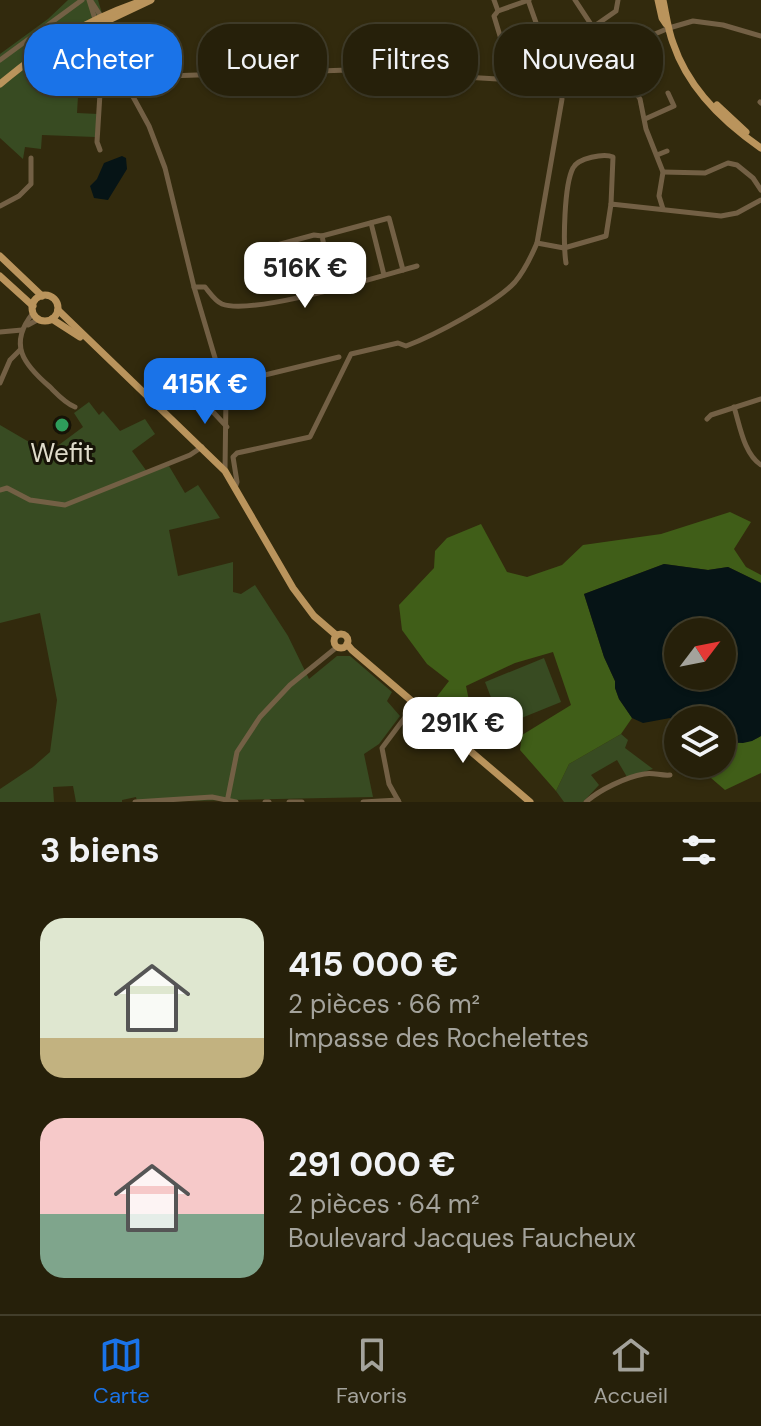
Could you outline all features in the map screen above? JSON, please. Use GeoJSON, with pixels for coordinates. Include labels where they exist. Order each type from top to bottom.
{"type":"FeatureCollection","features":[{"type":"Feature","properties":{"kind":"main road"},"geometry":{"type":"LineString","coordinates":[[0,84],[48,45],[99,18],[145,0]]}},
{"type":"Feature","properties":{"kind":"main road"},"geometry":{"type":"LineString","coordinates":[[99,18],[151,0]]}},
{"type":"Feature","properties":{"kind":"main road"},"geometry":{"type":"LineString","coordinates":[[661,0],[669,28],[684,58],[711,99],[761,146]]}},
{"type":"Feature","properties":{"kind":"main road"},"geometry":{"type":"LineString","coordinates":[[0,256],[42,296],[53,298],[58,310],[225,471],[305,606],[336,635],[346,635],[347,644],[352,650],[530,802]]}},
{"type":"Feature","properties":{"kind":"main road"},"geometry":{"type":"LineString","coordinates":[[0,276],[35,313],[52,319],[93,345]]}},
{"type":"Feature","properties":{"kind":"main road"},"geometry":{"type":"LineString","coordinates":[[35,313],[36,299],[42,296]]}},
{"type":"Feature","properties":{"kind":"main road"},"geometry":{"type":"LineString","coordinates":[[52,319],[58,310]]}},
{"type":"Feature","properties":{"kind":"main road"},"geometry":{"type":"LineString","coordinates":[[336,635],[334,641],[337,647],[347,644]]}},
{"type":"Feature","properties":{"kind":"street"},"geometry":{"type":"LineString","coordinates":[[0,60],[82,0]]}},
{"type":"Feature","properties":{"kind":"street"},"geometry":{"type":"LineString","coordinates":[[89,0],[101,24]]}},
{"type":"Feature","properties":{"kind":"street"},"geometry":{"type":"LineString","coordinates":[[494,0],[498,11]]}},
{"type":"Feature","properties":{"kind":"street"},"geometry":{"type":"LineString","coordinates":[[496,24],[494,16],[498,11],[529,0],[537,24]]}},
{"type":"Feature","properties":{"kind":"street"},"geometry":{"type":"LineString","coordinates":[[575,0],[592,24]]}},
{"type":"Feature","properties":{"kind":"street"},"geometry":{"type":"LineString","coordinates":[[598,24],[616,11],[618,0]]}},
{"type":"Feature","properties":{"kind":"street"},"geometry":{"type":"LineString","coordinates":[[663,31],[693,21],[723,25],[761,36]]}},
{"type":"Feature","properties":{"kind":"street"},"geometry":{"type":"LineString","coordinates":[[182,74],[388,71],[494,79]]}},
{"type":"Feature","properties":{"kind":"street"},"geometry":{"type":"LineString","coordinates":[[645,119],[674,106],[668,93]]}},
{"type":"Feature","properties":{"kind":"street"},"geometry":{"type":"LineString","coordinates":[[100,96],[97,142],[100,150]]}},
{"type":"Feature","properties":{"kind":"street"},"geometry":{"type":"LineString","coordinates":[[132,96],[149,126],[172,196],[194,287],[224,385],[227,403],[225,471]]}},
{"type":"Feature","properties":{"kind":"street"},"geometry":{"type":"LineString","coordinates":[[235,489],[237,482],[233,457],[237,453],[310,437],[351,354],[398,343],[406,346],[439,332],[514,283],[531,259],[537,243],[562,96]]}},
{"type":"Feature","properties":{"kind":"street"},"geometry":{"type":"LineString","coordinates":[[638,96],[663,172],[659,196],[663,209]]}},
{"type":"Feature","properties":{"kind":"street"},"geometry":{"type":"LineString","coordinates":[[657,155],[667,151]]}},
{"type":"Feature","properties":{"kind":"street"},"geometry":{"type":"LineString","coordinates":[[537,243],[564,248],[606,236],[613,157],[608,154],[578,162],[572,169],[565,216],[564,248],[566,263]]}},
{"type":"Feature","properties":{"kind":"street"},"geometry":{"type":"LineString","coordinates":[[0,206],[19,196],[31,184],[31,158]]}},
{"type":"Feature","properties":{"kind":"street"},"geometry":{"type":"LineString","coordinates":[[663,172],[697,174],[728,163],[737,165],[753,178],[761,190]]}},
{"type":"Feature","properties":{"kind":"street"},"geometry":{"type":"LineString","coordinates":[[611,204],[729,216],[761,200]]}},
{"type":"Feature","properties":{"kind":"street"},"geometry":{"type":"LineString","coordinates":[[277,245],[389,218],[403,270]]}},
{"type":"Feature","properties":{"kind":"street"},"geometry":{"type":"LineString","coordinates":[[371,223],[384,275]]}},
{"type":"Feature","properties":{"kind":"street"},"geometry":{"type":"LineString","coordinates":[[322,236],[333,288]]}},
{"type":"Feature","properties":{"kind":"street"},"geometry":{"type":"LineString","coordinates":[[194,287],[205,287],[222,304],[251,307],[417,266]]}},
{"type":"Feature","properties":{"kind":"street"},"geometry":{"type":"LineString","coordinates":[[0,383],[3,372],[20,350],[24,327],[35,313]]}},
{"type":"Feature","properties":{"kind":"street"},"geometry":{"type":"LineString","coordinates":[[0,332],[24,327]]}},
{"type":"Feature","properties":{"kind":"street"},"geometry":{"type":"LineString","coordinates":[[20,350],[30,368],[75,407]]}},
{"type":"Feature","properties":{"kind":"street"},"geometry":{"type":"LineString","coordinates":[[224,385],[339,357]]}},
{"type":"Feature","properties":{"kind":"street"},"geometry":{"type":"LineString","coordinates":[[201,399],[227,427]]}},
{"type":"Feature","properties":{"kind":"street"},"geometry":{"type":"LineString","coordinates":[[707,419],[761,399]]}},
{"type":"Feature","properties":{"kind":"street"},"geometry":{"type":"LineString","coordinates":[[734,407],[748,449],[761,465]]}},
{"type":"Feature","properties":{"kind":"street"},"geometry":{"type":"LineString","coordinates":[[1,489],[7,488],[30,500],[65,505],[190,455],[202,447]]}},
{"type":"Feature","properties":{"kind":"street"},"geometry":{"type":"LineString","coordinates":[[227,801],[237,752],[260,717],[290,685],[337,647]]}},
{"type":"Feature","properties":{"kind":"street"},"geometry":{"type":"LineString","coordinates":[[363,802],[398,801],[389,784],[382,748],[415,704]]}},
{"type":"Feature","properties":{"kind":"street"},"geometry":{"type":"LineString","coordinates":[[586,802],[594,795],[632,778],[644,774],[664,775]]}},
{"type":"Feature","properties":{"kind":"street"},"geometry":{"type":"LineString","coordinates":[[135,802],[195,797],[236,802]]}},
{"type":"Feature","properties":{"kind":"street"},"geometry":{"type":"LineString","coordinates":[[289,802],[302,802]]}},
{"type":"Feature","properties":{"kind":"green space"},"geometry":{"type":"Polygon","coordinates":[[[68,0],[98,0],[105,24],[41,24],[68,0]]]}},
{"type":"Feature","properties":{"kind":"green space"},"geometry":{"type":"Polygon","coordinates":[[[24,36],[24,96],[78,96],[77,113],[98,114],[95,137],[42,135],[41,149],[25,147],[23,159],[0,138],[0,54],[24,36]]]}},
{"type":"Feature","properties":{"kind":"green space"},"geometry":{"type":"Polygon","coordinates":[[[89,402],[99,415],[103,411],[120,431],[145,419],[155,434],[132,451],[148,473],[169,466],[185,493],[198,485],[220,518],[169,530],[178,576],[233,562],[233,592],[241,594],[255,585],[288,636],[309,679],[337,656],[350,656],[392,692],[387,701],[400,716],[379,744],[364,754],[373,797],[137,802],[136,797],[122,802],[76,802],[73,786],[53,787],[54,802],[0,802],[0,789],[50,752],[57,700],[40,613],[0,623],[0,425],[48,453],[83,427],[74,413],[89,402]]]}},
{"type":"Feature","properties":{"kind":"green space"},"geometry":{"type":"Polygon","coordinates":[[[730,512],[751,522],[734,549],[746,567],[761,575],[761,583],[728,567],[708,570],[664,564],[584,594],[619,699],[632,718],[621,734],[569,764],[556,791],[520,750],[522,735],[571,705],[553,652],[515,663],[466,686],[472,715],[455,718],[431,714],[432,703],[449,681],[427,664],[402,630],[399,605],[434,568],[435,551],[447,538],[481,524],[507,572],[527,577],[562,565],[583,545],[661,534],[730,512]]]}},
{"type":"Feature","properties":{"kind":"green space"},"geometry":{"type":"Polygon","coordinates":[[[544,658],[561,702],[502,726],[485,682],[544,658]]]}},
{"type":"Feature","properties":{"kind":"green space"},"geometry":{"type":"Polygon","coordinates":[[[621,734],[628,740],[625,748],[653,769],[627,777],[617,760],[591,775],[599,785],[583,802],[564,802],[556,791],[569,764],[621,734]]]}},
{"type":"Feature","properties":{"kind":"green space"},"geometry":{"type":"Polygon","coordinates":[[[761,736],[761,773],[725,790],[711,778],[736,778],[736,743],[761,736]]]}},
{"type":"Feature","properties":{"kind":"shaded area"},"geometry":{"type":"Polygon","coordinates":[[[122,156],[126,158],[127,169],[108,200],[94,198],[90,186],[104,163],[122,156]]]}},
{"type":"Feature","properties":{"kind":"shaded area"},"geometry":{"type":"Polygon","coordinates":[[[664,564],[708,570],[728,567],[761,583],[761,736],[752,741],[736,743],[736,706],[664,706],[664,719],[643,723],[632,718],[619,699],[584,594],[664,564]]]}},
{"type":"Feature","properties":{"kind":"place","name":"Wefit"},"geometry":{"type":"Point","coordinates":[62,425]}}]}
